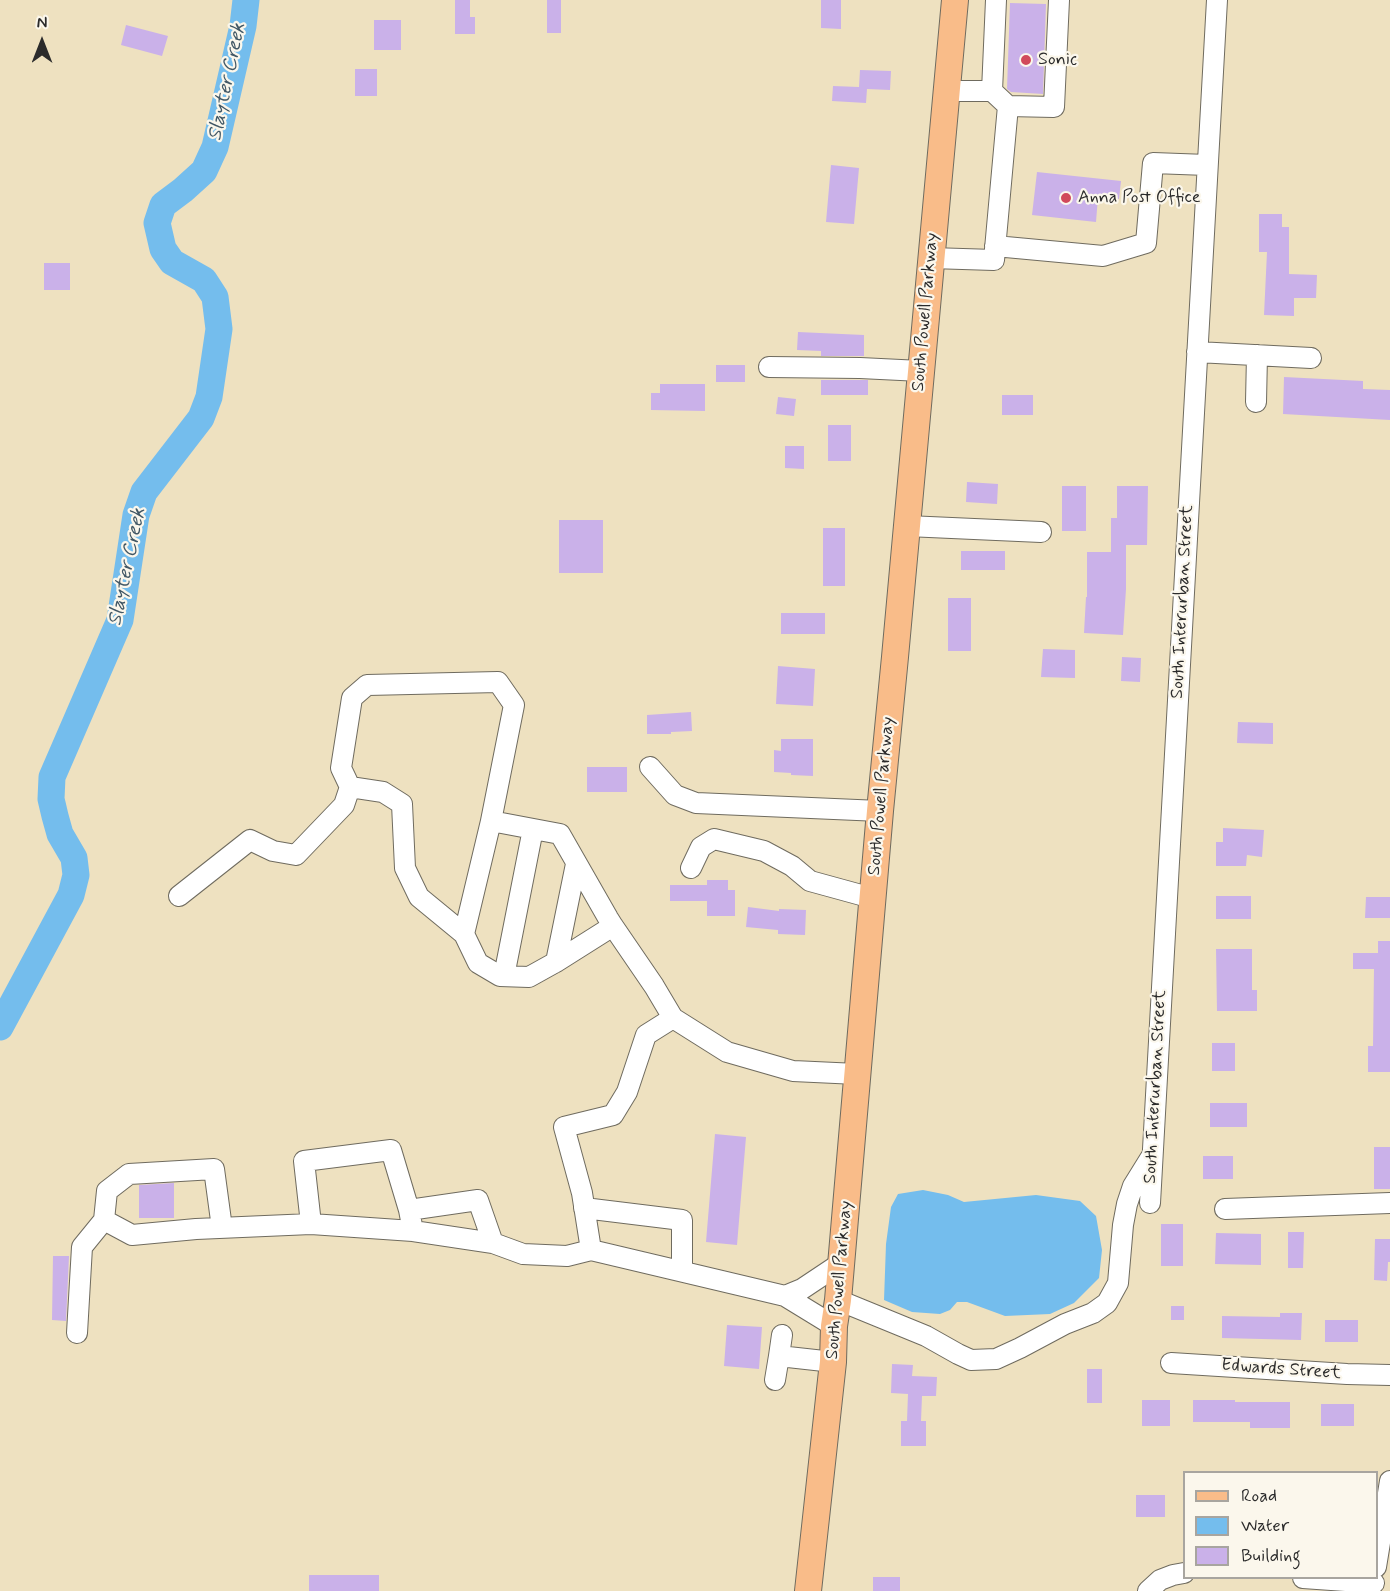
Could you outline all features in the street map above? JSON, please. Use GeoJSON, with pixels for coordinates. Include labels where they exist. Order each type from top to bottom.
{"type":"FeatureCollection","features":[{"type":"Feature","properties":{"kind":"main road","name":"South Powell Parkway"},"geometry":{"type":"LineString","coordinates":[[808,1591],[833,1362],[834,1326],[872,898],[955,0]]}},
{"type":"Feature","properties":{"kind":"street"},"geometry":{"type":"LineString","coordinates":[[992,91],[996,0]]}},
{"type":"Feature","properties":{"kind":"street"},"geometry":{"type":"LineString","coordinates":[[946,91],[992,91],[1008,106],[1054,107],[1059,0]]}},
{"type":"Feature","properties":{"kind":"street","name":"South Interurban Street"},"geometry":{"type":"LineString","coordinates":[[1150,1203],[1217,0]]}},
{"type":"Feature","properties":{"kind":"street"},"geometry":{"type":"LineString","coordinates":[[931,258],[994,260],[1008,106]]}},
{"type":"Feature","properties":{"kind":"street"},"geometry":{"type":"LineString","coordinates":[[995,246],[1103,256],[1146,243],[1153,164],[1207,165]]}},
{"type":"Feature","properties":{"kind":"street"},"geometry":{"type":"LineString","coordinates":[[1197,352],[1311,357]]}},
{"type":"Feature","properties":{"kind":"street"},"geometry":{"type":"LineString","coordinates":[[1256,402],[1257,355]]}},
{"type":"Feature","properties":{"kind":"street"},"geometry":{"type":"LineString","coordinates":[[769,367],[921,371]]}},
{"type":"Feature","properties":{"kind":"street"},"geometry":{"type":"LineString","coordinates":[[907,526],[1041,532]]}},
{"type":"Feature","properties":{"kind":"street"},"geometry":{"type":"LineString","coordinates":[[179,896],[250,840],[273,851],[296,855],[344,805],[350,787],[341,768],[352,698],[367,685],[498,682],[514,705],[491,822],[464,934]]}},
{"type":"Feature","properties":{"kind":"street"},"geometry":{"type":"LineString","coordinates":[[650,767],[675,795],[696,803],[880,811]]}},
{"type":"Feature","properties":{"kind":"street"},"geometry":{"type":"LineString","coordinates":[[350,787],[383,792],[402,804],[405,868],[419,897],[464,934],[478,963],[500,976],[529,977],[613,926]]}},
{"type":"Feature","properties":{"kind":"street"},"geometry":{"type":"LineString","coordinates":[[491,822],[560,834],[613,926],[673,1018],[727,1052],[793,1071],[857,1074]]}},
{"type":"Feature","properties":{"kind":"street"},"geometry":{"type":"LineString","coordinates":[[504,976],[533,829]]}},
{"type":"Feature","properties":{"kind":"street"},"geometry":{"type":"LineString","coordinates":[[691,868],[701,847],[714,839],[764,851],[792,866],[810,881],[872,898]]}},
{"type":"Feature","properties":{"kind":"street"},"geometry":{"type":"LineString","coordinates":[[556,962],[576,864]]}},
{"type":"Feature","properties":{"kind":"street"},"geometry":{"type":"LineString","coordinates":[[591,1250],[582,1193],[564,1127],[613,1115],[627,1092],[646,1035],[673,1018]]}},
{"type":"Feature","properties":{"kind":"street"},"geometry":{"type":"LineString","coordinates":[[311,1224],[304,1161],[391,1150],[413,1231]]}},
{"type":"Feature","properties":{"kind":"street"},"geometry":{"type":"LineString","coordinates":[[838,1300],[926,1336],[971,1360],[996,1359],[1020,1348],[1107,1304],[1118,1283],[1127,1204],[1133,1185],[1152,1155]]}},
{"type":"Feature","properties":{"kind":"street"},"geometry":{"type":"LineString","coordinates":[[77,1333],[82,1247],[104,1220],[107,1191],[129,1174],[214,1169],[222,1228]]}},
{"type":"Feature","properties":{"kind":"street"},"geometry":{"type":"LineString","coordinates":[[409,1210],[478,1200],[493,1243]]}},
{"type":"Feature","properties":{"kind":"street"},"geometry":{"type":"LineString","coordinates":[[1225,1209],[1390,1203]]}},
{"type":"Feature","properties":{"kind":"street"},"geometry":{"type":"LineString","coordinates":[[585,1208],[682,1220],[682,1271]]}},
{"type":"Feature","properties":{"kind":"street"},"geometry":{"type":"LineString","coordinates":[[104,1220],[132,1235],[311,1224],[413,1231],[493,1243],[523,1254],[567,1256],[591,1250],[785,1296],[834,1326]]}},
{"type":"Feature","properties":{"kind":"street"},"geometry":{"type":"LineString","coordinates":[[785,1296],[802,1289],[841,1263]]}},
{"type":"Feature","properties":{"kind":"street"},"geometry":{"type":"LineString","coordinates":[[775,1380],[782,1335]]}},
{"type":"Feature","properties":{"kind":"street"},"geometry":{"type":"LineString","coordinates":[[779,1356],[833,1362]]}},
{"type":"Feature","properties":{"kind":"street","name":"Edwards Street"},"geometry":{"type":"LineString","coordinates":[[1171,1363],[1390,1375]]}},
{"type":"Feature","properties":{"kind":"street"},"geometry":{"type":"LineString","coordinates":[[1378,1560],[1390,1481]]}},
{"type":"Feature","properties":{"kind":"street"},"geometry":{"type":"LineString","coordinates":[[1148,1591],[1160,1580],[1183,1573]]}},
{"type":"Feature","properties":{"kind":"street"},"geometry":{"type":"LineString","coordinates":[[1339,1579],[1375,1580]]}},
{"type":"Feature","properties":{"kind":"water"},"geometry":{"type":"Polygon","coordinates":[[[923,1190],[948,1195],[964,1202],[1036,1195],[1080,1201],[1096,1216],[1102,1250],[1099,1278],[1074,1303],[1050,1314],[1005,1316],[967,1302],[957,1302],[950,1310],[940,1314],[912,1312],[884,1300],[886,1244],[891,1207],[898,1194],[923,1190]]]}},
{"type":"Feature","properties":{"kind":"building"},"geometry":{"type":"Polygon","coordinates":[[[455,0],[470,0],[470,17],[475,17],[475,34],[455,34],[455,0]]]}},
{"type":"Feature","properties":{"kind":"building"},"geometry":{"type":"Polygon","coordinates":[[[547,0],[561,0],[561,33],[547,33],[547,0]]]}},
{"type":"Feature","properties":{"kind":"building"},"geometry":{"type":"Polygon","coordinates":[[[821,0],[841,0],[841,29],[821,28],[821,0]]]}},
{"type":"Feature","properties":{"kind":"building","name":"Sonic"},"geometry":{"type":"Polygon","coordinates":[[[1010,3],[1046,4],[1043,94],[1011,92],[1007,89],[1010,3]]]}},
{"type":"Feature","properties":{"kind":"building"},"geometry":{"type":"Polygon","coordinates":[[[374,20],[401,20],[401,50],[374,50],[374,20]]]}},
{"type":"Feature","properties":{"kind":"building"},"geometry":{"type":"Polygon","coordinates":[[[126,25],[168,36],[162,56],[121,45],[126,25]]]}},
{"type":"Feature","properties":{"kind":"building"},"geometry":{"type":"Polygon","coordinates":[[[355,69],[377,69],[377,96],[355,96],[355,69]]]}},
{"type":"Feature","properties":{"kind":"building"},"geometry":{"type":"Polygon","coordinates":[[[860,70],[891,71],[890,90],[867,89],[866,103],[832,101],[833,86],[859,87],[860,70]]]}},
{"type":"Feature","properties":{"kind":"building"},"geometry":{"type":"Polygon","coordinates":[[[831,165],[859,168],[854,224],[826,222],[831,165]]]}},
{"type":"Feature","properties":{"kind":"building","name":"Anna Post Office"},"geometry":{"type":"Polygon","coordinates":[[[1037,172],[1121,181],[1119,199],[1098,197],[1096,222],[1032,215],[1037,172]]]}},
{"type":"Feature","properties":{"kind":"building"},"geometry":{"type":"Polygon","coordinates":[[[1259,214],[1282,214],[1282,227],[1289,227],[1289,274],[1317,275],[1316,298],[1294,298],[1294,316],[1264,315],[1267,252],[1259,252],[1259,214]]]}},
{"type":"Feature","properties":{"kind":"building"},"geometry":{"type":"Polygon","coordinates":[[[44,263],[70,263],[70,290],[44,290],[44,263]]]}},
{"type":"Feature","properties":{"kind":"building"},"geometry":{"type":"Polygon","coordinates":[[[798,332],[864,335],[864,356],[821,356],[821,351],[797,350],[798,332]]]}},
{"type":"Feature","properties":{"kind":"building"},"geometry":{"type":"Polygon","coordinates":[[[716,365],[745,365],[745,382],[716,382],[716,365]]]}},
{"type":"Feature","properties":{"kind":"building"},"geometry":{"type":"Polygon","coordinates":[[[1284,377],[1363,381],[1363,389],[1390,390],[1390,420],[1283,414],[1284,377]]]}},
{"type":"Feature","properties":{"kind":"building"},"geometry":{"type":"Polygon","coordinates":[[[821,380],[868,380],[868,395],[821,395],[821,380]]]}},
{"type":"Feature","properties":{"kind":"building"},"geometry":{"type":"Polygon","coordinates":[[[660,384],[705,384],[705,411],[651,410],[651,393],[660,393],[660,384]]]}},
{"type":"Feature","properties":{"kind":"building"},"geometry":{"type":"Polygon","coordinates":[[[1002,395],[1033,395],[1033,415],[1002,415],[1002,395]]]}},
{"type":"Feature","properties":{"kind":"building"},"geometry":{"type":"Polygon","coordinates":[[[778,397],[796,399],[794,416],[776,414],[778,397]]]}},
{"type":"Feature","properties":{"kind":"building"},"geometry":{"type":"Polygon","coordinates":[[[828,425],[851,425],[851,461],[828,461],[828,425]]]}},
{"type":"Feature","properties":{"kind":"building"},"geometry":{"type":"Polygon","coordinates":[[[785,446],[804,446],[804,469],[785,468],[785,446]]]}},
{"type":"Feature","properties":{"kind":"building"},"geometry":{"type":"Polygon","coordinates":[[[967,482],[998,484],[997,504],[966,502],[967,482]]]}},
{"type":"Feature","properties":{"kind":"building"},"geometry":{"type":"Polygon","coordinates":[[[1062,486],[1086,486],[1086,531],[1062,531],[1062,486]]]}},
{"type":"Feature","properties":{"kind":"building"},"geometry":{"type":"Polygon","coordinates":[[[1117,486],[1148,486],[1147,545],[1126,545],[1123,635],[1084,633],[1087,552],[1111,552],[1111,518],[1117,518],[1117,486]]]}},
{"type":"Feature","properties":{"kind":"building"},"geometry":{"type":"Polygon","coordinates":[[[559,520],[603,520],[603,573],[559,573],[559,520]]]}},
{"type":"Feature","properties":{"kind":"building"},"geometry":{"type":"Polygon","coordinates":[[[823,528],[845,528],[845,586],[823,586],[823,528]]]}},
{"type":"Feature","properties":{"kind":"building"},"geometry":{"type":"Polygon","coordinates":[[[961,551],[1005,551],[1005,570],[961,570],[961,551]]]}},
{"type":"Feature","properties":{"kind":"building"},"geometry":{"type":"Polygon","coordinates":[[[948,598],[971,598],[971,651],[948,651],[948,598]]]}},
{"type":"Feature","properties":{"kind":"building"},"geometry":{"type":"Polygon","coordinates":[[[781,613],[825,613],[825,634],[781,634],[781,613]]]}},
{"type":"Feature","properties":{"kind":"building"},"geometry":{"type":"Polygon","coordinates":[[[1043,649],[1075,650],[1075,678],[1041,677],[1043,649]]]}},
{"type":"Feature","properties":{"kind":"building"},"geometry":{"type":"Polygon","coordinates":[[[1122,657],[1141,658],[1140,682],[1121,681],[1122,657]]]}},
{"type":"Feature","properties":{"kind":"building"},"geometry":{"type":"Polygon","coordinates":[[[778,666],[815,669],[813,706],[776,704],[778,666]]]}},
{"type":"Feature","properties":{"kind":"building"},"geometry":{"type":"Polygon","coordinates":[[[691,712],[692,731],[647,734],[647,715],[691,712]]]}},
{"type":"Feature","properties":{"kind":"building"},"geometry":{"type":"Polygon","coordinates":[[[1238,722],[1273,723],[1273,744],[1237,743],[1238,722]]]}},
{"type":"Feature","properties":{"kind":"building"},"geometry":{"type":"Polygon","coordinates":[[[781,739],[813,739],[813,776],[774,772],[774,750],[781,751],[781,739]]]}},
{"type":"Feature","properties":{"kind":"building"},"geometry":{"type":"Polygon","coordinates":[[[587,767],[627,767],[627,792],[587,792],[587,767]]]}},
{"type":"Feature","properties":{"kind":"building"},"geometry":{"type":"Polygon","coordinates":[[[1223,828],[1264,830],[1262,857],[1247,855],[1246,866],[1216,866],[1216,842],[1223,842],[1223,828]]]}},
{"type":"Feature","properties":{"kind":"building"},"geometry":{"type":"Polygon","coordinates":[[[707,880],[728,880],[728,890],[735,890],[735,916],[707,916],[707,901],[670,901],[670,885],[707,885],[707,880]]]}},
{"type":"Feature","properties":{"kind":"building"},"geometry":{"type":"Polygon","coordinates":[[[1216,896],[1251,896],[1251,919],[1216,919],[1216,896]]]}},
{"type":"Feature","properties":{"kind":"building"},"geometry":{"type":"Polygon","coordinates":[[[1366,897],[1390,897],[1390,918],[1365,918],[1366,897]]]}},
{"type":"Feature","properties":{"kind":"building"},"geometry":{"type":"Polygon","coordinates":[[[748,907],[779,911],[779,909],[806,910],[805,935],[778,934],[778,930],[746,927],[748,907]]]}},
{"type":"Feature","properties":{"kind":"building"},"geometry":{"type":"Polygon","coordinates":[[[1378,941],[1390,941],[1390,1072],[1368,1072],[1368,1046],[1373,1046],[1374,969],[1353,969],[1353,953],[1378,953],[1378,941]]]}},
{"type":"Feature","properties":{"kind":"building"},"geometry":{"type":"Polygon","coordinates":[[[1216,949],[1252,949],[1252,990],[1257,990],[1257,1011],[1217,1011],[1216,949]]]}},
{"type":"Feature","properties":{"kind":"building"},"geometry":{"type":"Polygon","coordinates":[[[1212,1043],[1235,1043],[1235,1071],[1212,1071],[1212,1043]]]}},
{"type":"Feature","properties":{"kind":"building"},"geometry":{"type":"Polygon","coordinates":[[[1210,1103],[1247,1103],[1247,1127],[1210,1127],[1210,1103]]]}},
{"type":"Feature","properties":{"kind":"building"},"geometry":{"type":"Polygon","coordinates":[[[715,1134],[746,1137],[737,1245],[706,1242],[715,1134]]]}},
{"type":"Feature","properties":{"kind":"building"},"geometry":{"type":"Polygon","coordinates":[[[1374,1147],[1390,1147],[1390,1189],[1374,1189],[1374,1147]]]}},
{"type":"Feature","properties":{"kind":"building"},"geometry":{"type":"Polygon","coordinates":[[[1203,1156],[1233,1156],[1233,1179],[1203,1179],[1203,1156]]]}},
{"type":"Feature","properties":{"kind":"building"},"geometry":{"type":"Polygon","coordinates":[[[174,1183],[174,1218],[139,1218],[139,1185],[174,1183]]]}},
{"type":"Feature","properties":{"kind":"building"},"geometry":{"type":"Polygon","coordinates":[[[1161,1224],[1183,1224],[1183,1266],[1161,1266],[1161,1224]]]}},
{"type":"Feature","properties":{"kind":"building"},"geometry":{"type":"Polygon","coordinates":[[[1288,1232],[1304,1232],[1303,1268],[1288,1268],[1288,1232]]]}},
{"type":"Feature","properties":{"kind":"building"},"geometry":{"type":"Polygon","coordinates":[[[1216,1233],[1261,1234],[1261,1265],[1215,1264],[1216,1233]]]}},
{"type":"Feature","properties":{"kind":"building"},"geometry":{"type":"Polygon","coordinates":[[[1375,1239],[1390,1239],[1387,1281],[1374,1280],[1375,1239]]]}},
{"type":"Feature","properties":{"kind":"building"},"geometry":{"type":"Polygon","coordinates":[[[53,1256],[69,1256],[66,1321],[52,1320],[53,1256]]]}},
{"type":"Feature","properties":{"kind":"building"},"geometry":{"type":"Polygon","coordinates":[[[1171,1306],[1184,1306],[1184,1320],[1171,1320],[1171,1306]]]}},
{"type":"Feature","properties":{"kind":"building"},"geometry":{"type":"Polygon","coordinates":[[[1280,1313],[1302,1313],[1301,1340],[1222,1338],[1222,1316],[1280,1317],[1280,1313]]]}},
{"type":"Feature","properties":{"kind":"building"},"geometry":{"type":"Polygon","coordinates":[[[1325,1320],[1358,1320],[1358,1342],[1325,1342],[1325,1320]]]}},
{"type":"Feature","properties":{"kind":"building"},"geometry":{"type":"Polygon","coordinates":[[[727,1325],[762,1327],[759,1369],[724,1366],[727,1325]]]}},
{"type":"Feature","properties":{"kind":"building"},"geometry":{"type":"Polygon","coordinates":[[[892,1364],[913,1365],[912,1376],[937,1377],[936,1396],[922,1396],[921,1421],[926,1421],[926,1446],[901,1446],[901,1421],[907,1421],[908,1394],[891,1393],[892,1364]]]}},
{"type":"Feature","properties":{"kind":"building"},"geometry":{"type":"Polygon","coordinates":[[[1087,1369],[1102,1369],[1102,1403],[1087,1403],[1087,1369]]]}},
{"type":"Feature","properties":{"kind":"building"},"geometry":{"type":"Polygon","coordinates":[[[1142,1400],[1170,1400],[1170,1426],[1142,1426],[1142,1400]]]}},
{"type":"Feature","properties":{"kind":"building"},"geometry":{"type":"Polygon","coordinates":[[[1193,1400],[1290,1402],[1290,1428],[1250,1428],[1250,1422],[1193,1422],[1193,1400]]]}},
{"type":"Feature","properties":{"kind":"building"},"geometry":{"type":"Polygon","coordinates":[[[1321,1404],[1354,1404],[1354,1426],[1321,1426],[1321,1404]]]}},
{"type":"Feature","properties":{"kind":"building"},"geometry":{"type":"Polygon","coordinates":[[[1136,1495],[1165,1495],[1165,1517],[1136,1517],[1136,1495]]]}},
{"type":"Feature","properties":{"kind":"building"},"geometry":{"type":"Polygon","coordinates":[[[309,1575],[379,1575],[379,1591],[309,1591],[309,1575]]]}},
{"type":"Feature","properties":{"kind":"building"},"geometry":{"type":"Polygon","coordinates":[[[873,1577],[900,1577],[900,1591],[873,1591],[873,1577]]]}},
{"type":"Feature","properties":{"kind":"waterway","name":"Slayter Creek"},"geometry":{"type":"LineString","coordinates":[[0,1027],[71,895],[76,875],[74,858],[60,834],[55,816],[51,799],[52,777],[120,620],[136,515],[144,492],[201,418],[209,397],[219,329],[215,297],[204,280],[172,262],[163,249],[157,223],[163,205],[204,171],[215,147],[243,26],[246,0]]}},
{"type":"Feature","properties":{"kind":"place","name":"Sonic"},"geometry":{"type":"Point","coordinates":[1026,60]}},
{"type":"Feature","properties":{"kind":"place","name":"Anna Post Office"},"geometry":{"type":"Point","coordinates":[1066,198]}}]}
